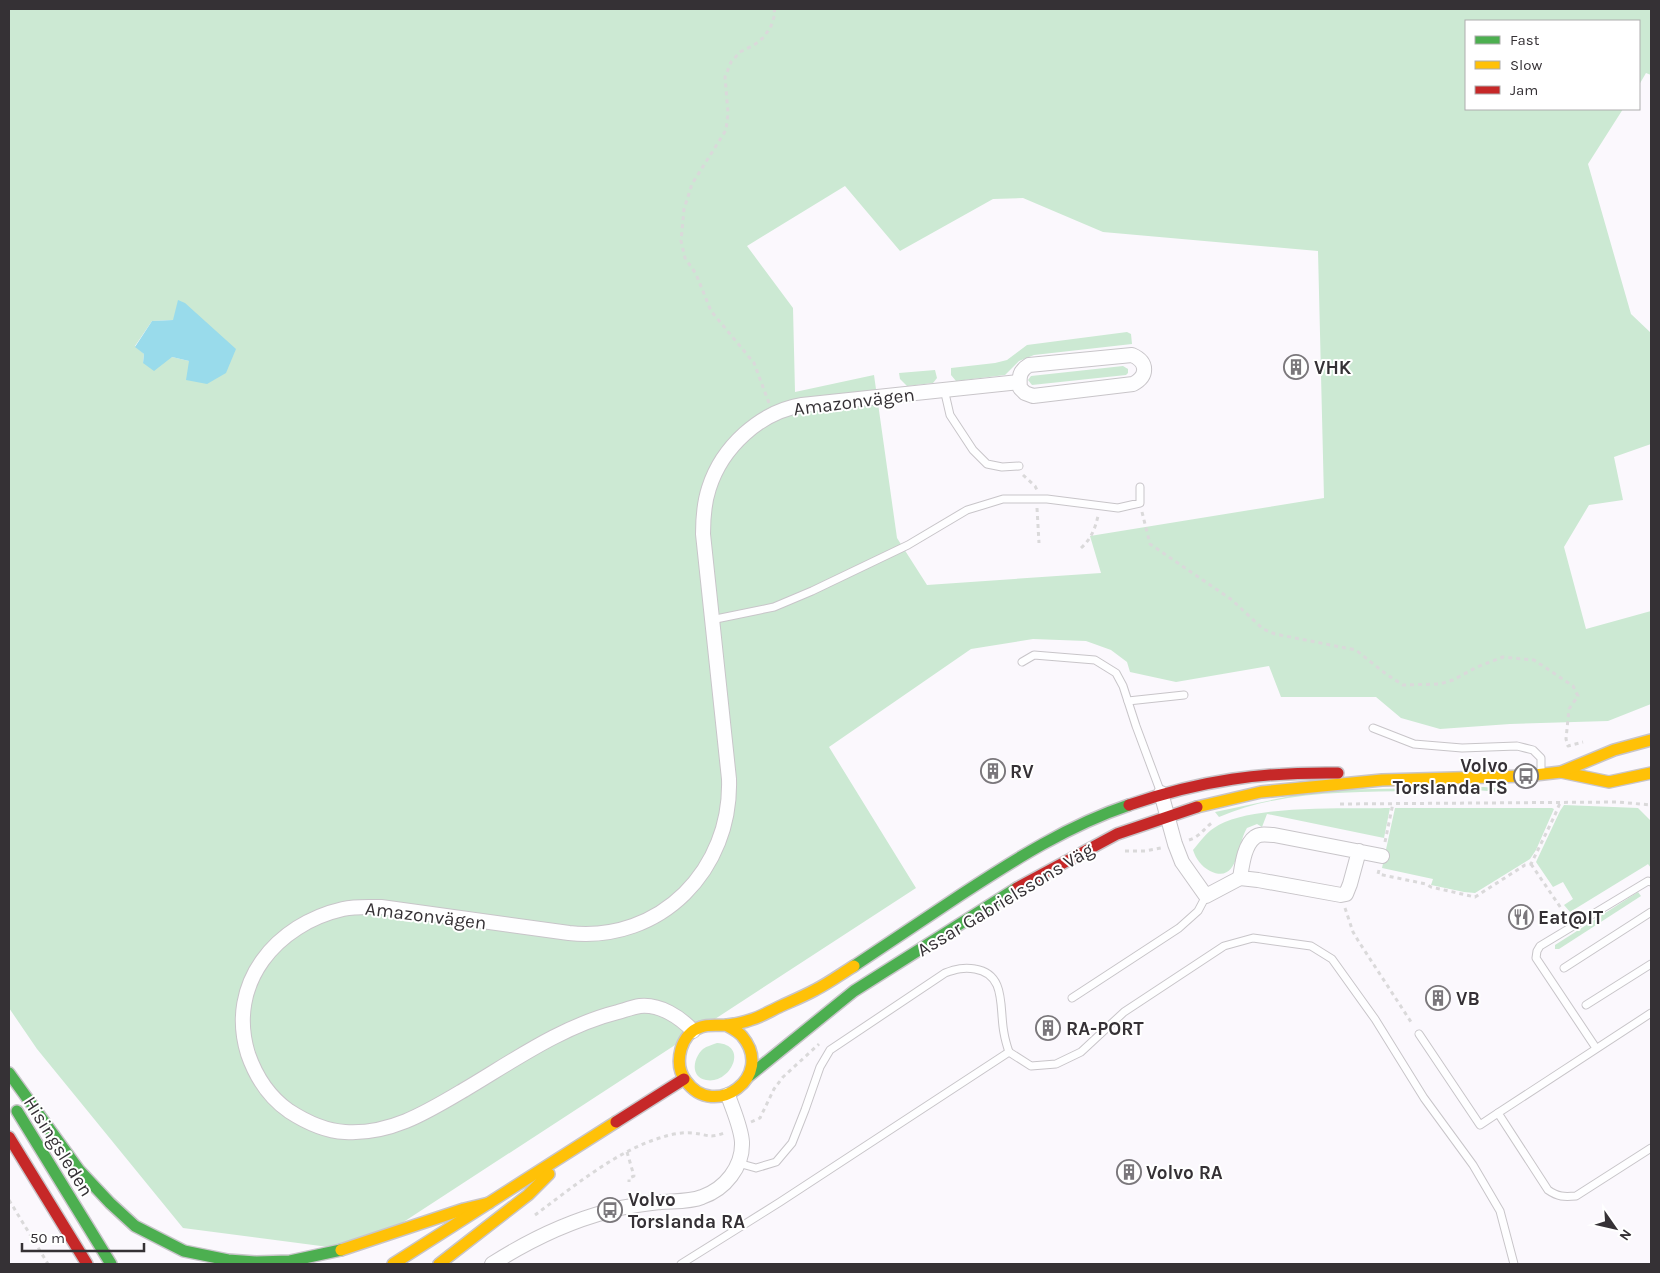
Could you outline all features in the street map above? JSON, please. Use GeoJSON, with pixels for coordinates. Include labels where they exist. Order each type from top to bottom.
{"type":"FeatureCollection","features":[{"type":"Feature","properties":{"kind":"main road","name":"Assar Gabrielssons Väg"},"geometry":{"type":"LineString","coordinates":[[749,1076],[854,991],[1028,881],[1117,834],[1167,816],[1260,792],[1382,780],[1561,772],[1614,750],[1651,740]]}},
{"type":"Feature","properties":{"kind":"main road","name":"Assar Gabrielssons Väg"},"geometry":{"type":"LineString","coordinates":[[726,1025],[754,1019],[815,990],[1001,869],[1047,842],[1108,812],[1161,793],[1200,783],[1258,774],[1317,772],[1382,780]]}},
{"type":"Feature","properties":{"kind":"main road","name":"Assar Gabrielssons Väg"},"geometry":{"type":"LineString","coordinates":[[1561,772],[1609,782],[1651,773]]}},
{"type":"Feature","properties":{"kind":"main road"},"geometry":{"type":"LineString","coordinates":[[705,1025],[726,1025],[740,1032],[749,1045],[752,1060],[749,1076],[742,1086],[728,1095],[715,1097],[703,1095],[692,1089],[684,1079],[680,1071],[679,1054],[682,1045],[693,1031],[705,1025]]}},
{"type":"Feature","properties":{"kind":"main road"},"geometry":{"type":"LineString","coordinates":[[9,1073],[79,1170],[110,1203],[135,1226],[184,1251],[228,1260],[256,1262],[290,1261],[339,1251],[464,1209],[488,1203]]}},
{"type":"Feature","properties":{"kind":"main road"},"geometry":{"type":"LineString","coordinates":[[392,1264],[684,1079]]}},
{"type":"Feature","properties":{"kind":"main road","name":"Hisingsleden"},"geometry":{"type":"LineString","coordinates":[[9,1097],[111,1264]]}},
{"type":"Feature","properties":{"kind":"main road","name":"Hisingsleden"},"geometry":{"type":"LineString","coordinates":[[9,1137],[86,1264]]}},
{"type":"Feature","properties":{"kind":"main road"},"geometry":{"type":"LineString","coordinates":[[438,1264],[528,1195],[580,1145]]}},
{"type":"Feature","properties":{"kind":"street"},"geometry":{"type":"LineString","coordinates":[[1132,355],[1139,358],[1143,363],[1143,375],[1140,380],[1133,384],[1033,396],[1025,393],[1020,388],[1019,382],[1019,374],[1029,365],[1132,355]]}},
{"type":"Feature","properties":{"kind":"street","name":"Amazonvägen"},"geometry":{"type":"LineString","coordinates":[[693,1031],[685,1022],[673,1014],[654,1007],[640,1006],[604,1015],[560,1034],[419,1116],[382,1130],[359,1132],[331,1130],[310,1123],[285,1108],[274,1099],[260,1080],[251,1062],[244,1040],[245,1004],[248,990],[253,976],[265,956],[289,932],[310,920],[330,913],[352,908],[381,907],[569,933],[598,934],[641,923],[665,910],[677,900],[696,882],[714,854],[724,828],[729,800],[729,779],[702,534],[708,488],[720,463],[734,444],[749,430],[773,414],[788,408],[1019,382]]}},
{"type":"Feature","properties":{"kind":"street"},"geometry":{"type":"LineString","coordinates":[[1161,793],[1182,862],[1206,896],[1240,878],[1341,896],[1346,894],[1359,851]]}},
{"type":"Feature","properties":{"kind":"street"},"geometry":{"type":"LineString","coordinates":[[1240,878],[1247,848],[1254,837],[1260,835],[1274,835],[1382,856]]}},
{"type":"Feature","properties":{"kind":"street"},"geometry":{"type":"LineString","coordinates":[[492,1264],[533,1240],[570,1223],[610,1210],[648,1203],[689,1200],[702,1197],[726,1182],[736,1170],[742,1152],[742,1140],[728,1095]]}},
{"type":"Feature","properties":{"kind":"lane"},"geometry":{"type":"LineString","coordinates":[[944,390],[950,415],[973,450],[987,464],[1002,467],[1019,466]]}},
{"type":"Feature","properties":{"kind":"lane"},"geometry":{"type":"LineString","coordinates":[[711,620],[774,607],[812,591],[908,545],[967,510],[1003,499],[1047,498],[1118,508],[1140,504],[1140,488]]}},
{"type":"Feature","properties":{"kind":"lane"},"geometry":{"type":"LineString","coordinates":[[1022,662],[1034,655],[1095,660],[1116,673],[1123,686],[1161,793]]}},
{"type":"Feature","properties":{"kind":"lane"},"geometry":{"type":"LineString","coordinates":[[1128,701],[1184,695]]}},
{"type":"Feature","properties":{"kind":"lane"},"geometry":{"type":"LineString","coordinates":[[1373,728],[1414,744],[1462,748],[1517,746],[1533,750],[1541,758],[1540,774]]}},
{"type":"Feature","properties":{"kind":"lane"},"geometry":{"type":"LineString","coordinates":[[1596,1048],[1536,958],[1537,951],[1540,946],[1573,926],[1648,881],[1651,882]]}},
{"type":"Feature","properties":{"kind":"lane"},"geometry":{"type":"LineString","coordinates":[[1072,998],[1179,928],[1198,910],[1206,896]]}},
{"type":"Feature","properties":{"kind":"lane"},"geometry":{"type":"LineString","coordinates":[[1564,968],[1651,912]]}},
{"type":"Feature","properties":{"kind":"lane"},"geometry":{"type":"LineString","coordinates":[[680,1264],[780,1202],[1009,1052],[1030,1066],[1056,1064],[1081,1052],[1124,1012],[1224,946],[1253,938],[1311,946],[1332,959],[1375,1019],[1424,1098],[1473,1165],[1500,1211],[1514,1264]]}},
{"type":"Feature","properties":{"kind":"lane"},"geometry":{"type":"LineString","coordinates":[[1586,1005],[1651,964]]}},
{"type":"Feature","properties":{"kind":"lane","name":"Assar Gabrielssons Väg"},"geometry":{"type":"LineString","coordinates":[[738,1163],[756,1168],[776,1162],[792,1143],[820,1067],[830,1050],[945,973],[959,967],[985,971],[995,981],[1001,1000],[1003,1032],[1009,1052]]}},
{"type":"Feature","properties":{"kind":"lane"},"geometry":{"type":"LineString","coordinates":[[1419,1034],[1480,1125],[1651,1013]]}},
{"type":"Feature","properties":{"kind":"lane"},"geometry":{"type":"LineString","coordinates":[[1498,1113],[1548,1190],[1564,1198],[1576,1196],[1651,1148]]}},
{"type":"Feature","properties":{"kind":"path"},"geometry":{"type":"LineString","coordinates":[[773,414],[754,363],[711,311],[696,274],[685,258],[681,241],[684,209],[692,184],[726,130],[728,114],[725,77],[731,62],[740,52],[764,37],[771,26],[775,14],[774,9]]}},
{"type":"Feature","properties":{"kind":"path"},"geometry":{"type":"LineString","coordinates":[[1140,504],[1150,544],[1232,600],[1263,629],[1276,634],[1356,650],[1402,685],[1440,684],[1503,657],[1534,660],[1573,686],[1578,696],[1569,709],[1566,739],[1568,746],[1586,741]]}},
{"type":"Feature","properties":{"kind":"path"},"geometry":{"type":"LineString","coordinates":[[1037,506],[1039,543]]}},
{"type":"Feature","properties":{"kind":"path"},"geometry":{"type":"LineString","coordinates":[[1081,548],[1088,542],[1096,527],[1100,506]]}},
{"type":"Feature","properties":{"kind":"path"},"geometry":{"type":"LineString","coordinates":[[1332,804],[1560,804],[1618,802],[1651,805]]}},
{"type":"Feature","properties":{"kind":"path"},"geometry":{"type":"LineString","coordinates":[[1393,803],[1378,874],[1426,884],[1475,898],[1525,865],[1531,864]]}},
{"type":"Feature","properties":{"kind":"path"},"geometry":{"type":"LineString","coordinates":[[1531,864],[1560,804]]}},
{"type":"Feature","properties":{"kind":"path"},"geometry":{"type":"LineString","coordinates":[[1193,839],[1201,835],[1216,820]]}},
{"type":"Feature","properties":{"kind":"path"},"geometry":{"type":"LineString","coordinates":[[1531,864],[1573,926]]}},
{"type":"Feature","properties":{"kind":"path"},"geometry":{"type":"LineString","coordinates":[[1341,896],[1356,937],[1419,1034]]}},
{"type":"Feature","properties":{"kind":"path"},"geometry":{"type":"LineString","coordinates":[[627,1152],[634,1176],[629,1178],[629,1182]]}},
{"type":"Feature","properties":{"kind":"path"},"geometry":{"type":"LineString","coordinates":[[9,1200],[48,1264]]}},
{"type":"Feature","properties":{"kind":"green space"},"geometry":{"type":"Polygon","coordinates":[[[9,9],[1651,9],[1651,75],[1646,73],[1640,83],[1640,20],[1465,20],[1465,110],[1622,110],[1588,164],[1631,314],[1651,333],[1651,444],[1614,457],[1623,500],[1589,505],[1564,547],[1586,629],[1651,611],[1651,704],[1608,721],[1510,724],[1440,729],[1401,718],[1376,697],[1281,697],[1269,666],[1176,682],[1130,672],[1127,662],[1111,650],[1086,641],[1033,639],[971,649],[829,747],[916,888],[359,1251],[183,1228],[37,1049],[9,1008],[9,9]],[[845,186],[747,246],[793,308],[795,392],[874,375],[897,538],[927,585],[1101,573],[1090,536],[1324,498],[1318,251],[1103,232],[1023,198],[993,199],[900,251],[845,186]],[[173,320],[152,321],[135,346],[144,354],[143,363],[172,357],[189,361],[207,384],[173,320]]]}},
{"type":"Feature","properties":{"kind":"green space"},"geometry":{"type":"Polygon","coordinates":[[[1127,332],[1131,334],[1132,344],[1034,355],[1019,361],[1005,375],[956,381],[951,375],[951,368],[1007,360],[1027,345],[1127,332]]]}},
{"type":"Feature","properties":{"kind":"green space"},"geometry":{"type":"Polygon","coordinates":[[[1123,366],[1128,369],[1126,375],[1032,385],[1028,380],[1031,376],[1123,366]]]}},
{"type":"Feature","properties":{"kind":"green space"},"geometry":{"type":"Polygon","coordinates":[[[935,370],[937,378],[933,383],[907,386],[900,379],[899,373],[935,370]]]}},
{"type":"Feature","properties":{"kind":"green space"},"geometry":{"type":"Polygon","coordinates":[[[1484,787],[1506,789],[1506,793],[1460,790],[1340,793],[1266,802],[1242,808],[1219,817],[1215,812],[1319,790],[1484,787]]]}},
{"type":"Feature","properties":{"kind":"green space"},"geometry":{"type":"Polygon","coordinates":[[[1564,805],[1638,808],[1651,821],[1651,868],[1648,864],[1570,912],[1564,905],[1573,899],[1563,882],[1553,887],[1536,862],[1564,805]]]}},
{"type":"Feature","properties":{"kind":"green space"},"geometry":{"type":"Polygon","coordinates":[[[1390,808],[1384,838],[1267,814],[1262,827],[1257,824],[1247,828],[1232,868],[1220,874],[1210,871],[1199,862],[1193,850],[1205,835],[1214,828],[1230,820],[1250,815],[1299,809],[1390,808]]]}},
{"type":"Feature","properties":{"kind":"green space"},"geometry":{"type":"Polygon","coordinates":[[[1395,808],[1554,809],[1536,850],[1530,859],[1475,893],[1431,885],[1433,879],[1382,868],[1395,808]]]}},
{"type":"Feature","properties":{"kind":"green space"},"geometry":{"type":"Polygon","coordinates":[[[1638,892],[1641,896],[1559,949],[1555,949],[1555,945],[1638,892]]]}},
{"type":"Feature","properties":{"kind":"green space"},"geometry":{"type":"Polygon","coordinates":[[[717,1043],[727,1045],[733,1050],[733,1064],[722,1077],[715,1080],[706,1080],[697,1075],[695,1062],[703,1049],[717,1043]]]}},
{"type":"Feature","properties":{"kind":"water"},"geometry":{"type":"Polygon","coordinates":[[[178,300],[185,303],[236,349],[226,373],[207,384],[186,380],[189,361],[172,357],[154,371],[143,363],[144,354],[135,347],[152,321],[173,320],[178,300]]]}},
{"type":"Feature","properties":{"kind":"traffic: fast"},"geometry":{"type":"LineString","coordinates":[[854,966],[1022,856],[1064,833],[1129,805]]}},
{"type":"Feature","properties":{"kind":"traffic: fast"},"geometry":{"type":"LineString","coordinates":[[749,1076],[854,991],[1017,888]]}},
{"type":"Feature","properties":{"kind":"traffic: fast"},"geometry":{"type":"LineString","coordinates":[[9,1073],[79,1170],[135,1226],[184,1251],[228,1260],[256,1262],[290,1261],[341,1250]]}},
{"type":"Feature","properties":{"kind":"traffic: fast"},"geometry":{"type":"LineString","coordinates":[[17,1111],[111,1264]]}},
{"type":"Feature","properties":{"kind":"traffic: slow"},"geometry":{"type":"LineString","coordinates":[[1197,807],[1261,792],[1382,780],[1526,776],[1561,772],[1614,750],[1651,740]]}},
{"type":"Feature","properties":{"kind":"traffic: slow"},"geometry":{"type":"LineString","coordinates":[[1561,772],[1609,782],[1651,773]]}},
{"type":"Feature","properties":{"kind":"traffic: slow"},"geometry":{"type":"LineString","coordinates":[[726,1025],[742,1036],[751,1051],[752,1066],[747,1078],[737,1088],[725,1095],[711,1096],[698,1092],[686,1081],[679,1062],[681,1049],[686,1038],[697,1028],[710,1025],[736,1024],[758,1017],[807,994],[854,966]]}},
{"type":"Feature","properties":{"kind":"traffic: slow"},"geometry":{"type":"LineString","coordinates":[[393,1264],[616,1122]]}},
{"type":"Feature","properties":{"kind":"traffic: slow"},"geometry":{"type":"LineString","coordinates":[[439,1264],[528,1195],[549,1174]]}},
{"type":"Feature","properties":{"kind":"traffic: slow"},"geometry":{"type":"LineString","coordinates":[[341,1250],[464,1209],[489,1203]]}},
{"type":"Feature","properties":{"kind":"traffic: jam"},"geometry":{"type":"LineString","coordinates":[[1129,805],[1182,789],[1232,779],[1283,774],[1338,773]]}},
{"type":"Feature","properties":{"kind":"traffic: jam"},"geometry":{"type":"LineString","coordinates":[[1017,888],[1117,834],[1197,807]]}},
{"type":"Feature","properties":{"kind":"traffic: jam"},"geometry":{"type":"LineString","coordinates":[[616,1122],[684,1079]]}},
{"type":"Feature","properties":{"kind":"traffic: jam"},"geometry":{"type":"LineString","coordinates":[[9,1137],[87,1264]]}},
{"type":"Feature","properties":{"kind":"place","name":"VHK"},"geometry":{"type":"Point","coordinates":[1296,367]}},
{"type":"Feature","properties":{"kind":"place","name":"RV"},"geometry":{"type":"Point","coordinates":[993,771]}},
{"type":"Feature","properties":{"kind":"place","name":"Volvo Torslanda TS"},"geometry":{"type":"Point","coordinates":[1526,776]}},
{"type":"Feature","properties":{"kind":"place","name":"Eat@IT"},"geometry":{"type":"Point","coordinates":[1521,917]}},
{"type":"Feature","properties":{"kind":"place","name":"VB"},"geometry":{"type":"Point","coordinates":[1438,998]}},
{"type":"Feature","properties":{"kind":"place","name":"RA-PORT"},"geometry":{"type":"Point","coordinates":[1048,1028]}},
{"type":"Feature","properties":{"kind":"place","name":"Volvo RA"},"geometry":{"type":"Point","coordinates":[1129,1172]}},
{"type":"Feature","properties":{"kind":"place","name":"Volvo Torslanda RA"},"geometry":{"type":"Point","coordinates":[610,1210]}}]}
